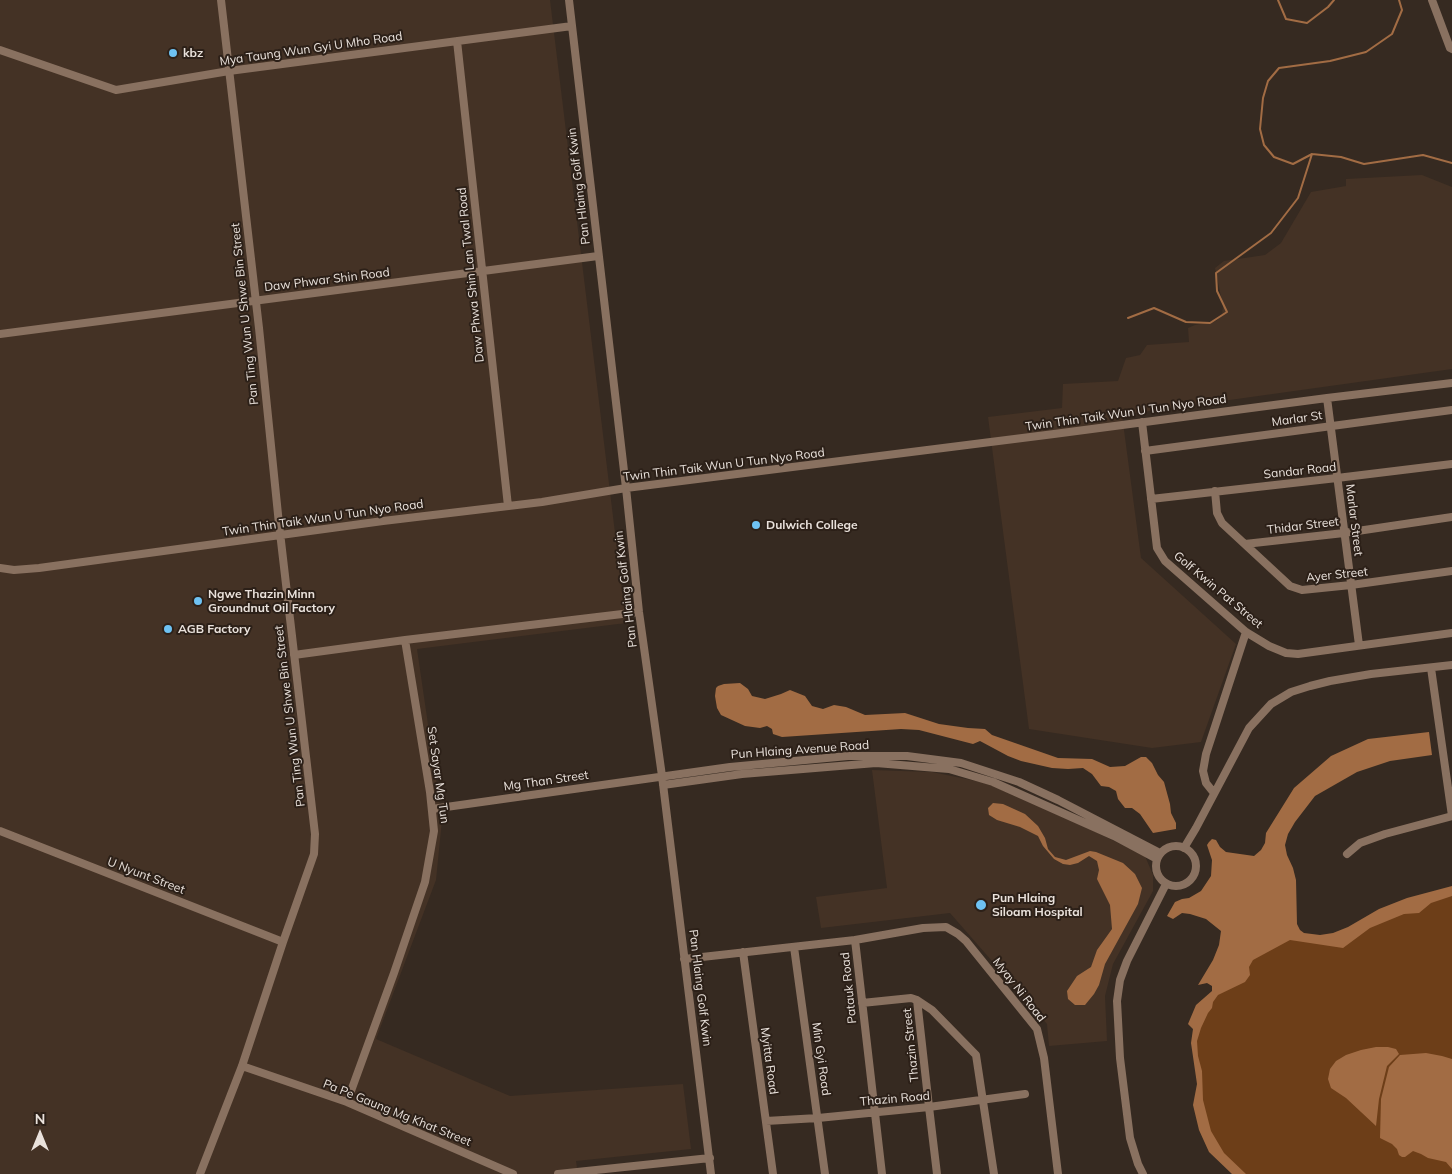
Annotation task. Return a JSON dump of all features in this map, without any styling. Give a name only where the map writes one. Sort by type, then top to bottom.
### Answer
[{"type":"street","name":"Pan Ting Wun U Shwe Bin Street","points":[[200,1174],[242,1066],[314,854],[315,834],[221,0]]},
{"type":"street","name":"Pan Hlaing Golf Kwin","points":[[569,0],[639,612],[662,776],[712,1174]]},
{"type":"street","points":[[1432,0],[1452,49]]},
{"type":"street","name":"Mya Taung Wun Gyi U Mho Road","points":[[0,50],[116,90],[229,71],[572,26]]},
{"type":"street","name":"Daw Phwa Shin Lan Twal Road","points":[[457,41],[508,506]]},
{"type":"street","name":"Daw Phwar Shin Road","points":[[0,334],[598,256]]},
{"type":"street","name":"Twin Thin Taik Wun U Tun Nyo Road","points":[[0,568],[14,570],[39,568],[508,506],[626,488],[1452,383]]},
{"type":"street","name":"Marlar Street","points":[[1327,398],[1359,646]]},
{"type":"street","name":"Marlar St","points":[[1145,451],[1452,410]]},
{"type":"street","name":"Golf Kwin Pat Street","points":[[1142,422],[1157,548],[1165,562],[1246,632],[1269,646],[1286,653],[1298,654],[1452,633]]},
{"type":"street","name":"Sandar Road","points":[[1151,498],[1452,464]]},
{"type":"street","name":"Ayer Street","points":[[1215,491],[1218,513],[1222,523],[1290,586],[1302,590],[1452,571]]},
{"type":"street","name":"Thidar Street","points":[[1244,544],[1344,533],[1452,517]]},
{"type":"street","points":[[294,655],[639,612]]},
{"type":"street","points":[[1214,793],[1206,783],[1203,771],[1206,754],[1246,632]]},
{"type":"street","name":"Set Sayar Mg Tun","points":[[347,1102],[425,882],[434,831],[405,640]]},
{"type":"street","points":[[1184,848],[1249,728],[1272,704],[1292,692],[1330,681],[1371,674],[1452,665]]},
{"type":"street","points":[[1347,854],[1360,843],[1384,834],[1452,816],[1431,668]]},
{"type":"street","name":"Pun Hlaing Avenue Road","points":[[662,776],[730,767],[848,756],[907,756],[961,764],[1027,786],[1058,800],[1158,856]]},
{"type":"street","name":"Pun Hlaing Avenue Road","points":[[663,786],[742,774],[876,763],[949,769],[994,782],[1158,856]]},
{"type":"street","name":"Mg Than Street","points":[[432,809],[662,776]]},
{"type":"street","name":"U Nyunt Street","points":[[0,831],[283,942]]},
{"type":"street","points":[[1179,846],[1184,848],[1192,854],[1196,862],[1195,874],[1183,886],[1166,884],[1156,872],[1158,856],[1170,847],[1179,846]]},
{"type":"street","points":[[1143,1174],[1130,1138],[1120,1058],[1117,1001],[1120,980],[1127,961],[1166,884]]},
{"type":"street","name":"Myay Ni Road","points":[[855,940],[924,928],[946,927],[966,941],[1037,1029],[1044,1058],[1058,1174]]},
{"type":"street","name":"Patauk Road","points":[[684,959],[855,940],[882,1174]]},
{"type":"street","name":"Min Gyi Road","points":[[794,947],[825,1174]]},
{"type":"street","name":"Myitta Road","points":[[743,952],[773,1174]]},
{"type":"street","name":"Thazin Street","points":[[862,1003],[911,998],[918,1000],[928,1107],[937,1174]]},
{"type":"street","points":[[918,1000],[932,1010],[976,1055],[994,1174]]},
{"type":"street","name":"Pa Pe Gaung Mg Khat Street","points":[[242,1066],[347,1102],[513,1174]]},
{"type":"street","name":"Thazin Road","points":[[766,1122],[928,1107],[1025,1094]]},
{"type":"street","points":[[558,1174],[592,1172],[710,1158]]},
{"type":"shaded area","points":[[0,0],[550,0],[626,623],[417,649],[442,820],[436,880],[376,1039],[510,1096],[683,1084],[691,1149],[576,1161],[578,1174],[0,1174]]},
{"type":"shaded area","points":[[1422,175],[1452,187],[1452,369],[1122,415],[1141,558],[1236,644],[1201,742],[1152,748],[1029,729],[988,417],[1062,408],[1063,384],[1118,381],[1126,358],[1140,355],[1147,345],[1189,342],[1188,328],[1216,321],[1222,315],[1223,306],[1215,268],[1224,261],[1265,255],[1281,243],[1311,192],[1346,186],[1346,179]]},
{"type":"shaded area","points":[[740,683],[748,689],[752,696],[765,699],[790,690],[805,696],[812,706],[823,709],[834,705],[846,707],[865,715],[905,713],[939,724],[985,729],[992,735],[1058,758],[1092,759],[1110,767],[1125,766],[1141,757],[1146,757],[1164,782],[1176,829],[1153,833],[1140,814],[1132,808],[1125,808],[1118,799],[1116,791],[1109,787],[1101,786],[1092,774],[1083,768],[1052,768],[1021,761],[980,741],[973,744],[919,730],[901,729],[782,737],[773,734],[772,729],[767,726],[760,728],[745,726],[721,715],[717,708],[715,696],[718,686]]},
{"type":"shaded area","points":[[1429,732],[1432,755],[1390,761],[1357,772],[1315,796],[1295,822],[1288,834],[1285,845],[1296,880],[1297,924],[1304,933],[1320,935],[1333,933],[1348,927],[1379,909],[1407,898],[1452,886],[1452,896],[1431,903],[1419,913],[1404,914],[1370,928],[1343,948],[1290,940],[1253,960],[1249,967],[1250,975],[1245,982],[1218,995],[1201,1028],[1197,1041],[1198,1056],[1202,1071],[1203,1100],[1211,1131],[1224,1153],[1246,1174],[1232,1174],[1209,1152],[1199,1130],[1193,1105],[1197,1084],[1191,1043],[1193,1029],[1188,1024],[1196,1005],[1212,991],[1212,986],[1207,983],[1198,985],[1213,960],[1219,945],[1221,931],[1206,919],[1190,914],[1182,913],[1173,919],[1167,916],[1175,902],[1189,898],[1201,891],[1211,876],[1212,860],[1207,845],[1212,839],[1216,840],[1226,852],[1254,856],[1261,850],[1265,843],[1266,833],[1294,788],[1331,756],[1368,739]]},
{"type":"shaded area","name":"Pun Hlaing Siloam Hospital","points":[[872,770],[932,772],[981,782],[1013,793],[1145,856],[1153,875],[1153,891],[1113,964],[1105,996],[1107,1041],[1049,1046],[1047,1024],[950,913],[821,928],[816,897],[887,888]]},
{"type":"shaded area","points":[[993,803],[1003,804],[1025,814],[1038,826],[1045,838],[1048,849],[1055,857],[1066,860],[1090,851],[1096,852],[1123,863],[1135,874],[1142,888],[1138,904],[1105,964],[1099,985],[1085,1005],[1075,1005],[1068,999],[1067,991],[1077,976],[1091,967],[1097,950],[1112,929],[1110,905],[1097,879],[1099,870],[1097,861],[1089,856],[1078,863],[1070,865],[1063,864],[1054,859],[1043,846],[1038,836],[989,815],[988,808]]},
{"type":"shaded area","points":[[1452,893],[1452,1078],[1450,1079],[1452,1174],[1237,1174],[1216,1150],[1200,1110],[1194,1044],[1236,938],[1338,940]]},
{"type":"shaded area","points":[[1376,1047],[1396,1049],[1399,1054],[1387,1066],[1379,1099],[1376,1126],[1346,1098],[1331,1088],[1328,1079],[1330,1069],[1336,1061],[1346,1055]]},
{"type":"shaded area","points":[[1426,1053],[1452,1059],[1452,1169],[1446,1162],[1428,1158],[1413,1151],[1402,1157],[1392,1144],[1380,1138],[1381,1099],[1389,1067],[1400,1055]]},
{"type":"waterway","points":[[1278,0],[1286,19],[1307,23],[1334,0]]},
{"type":"waterway","points":[[1399,0],[1402,10],[1392,34],[1366,52],[1330,61],[1279,68],[1268,81],[1263,98],[1260,129],[1264,145],[1274,157],[1293,164],[1312,154],[1341,157],[1364,164],[1423,155],[1452,163]]},
{"type":"waterway","points":[[1128,318],[1154,308],[1186,322],[1210,323],[1227,312],[1217,291],[1216,273],[1271,233],[1298,198],[1312,154]]},
{"type":"place","name":"kbz","points":[[173,53]]},
{"type":"place","name":"Dulwich College","points":[[756,525]]},
{"type":"place","name":"Ngwe Thazin Minn Groundnut Oil Factory","points":[[198,601]]},
{"type":"place","name":"AGB Factory","points":[[168,629]]},
{"type":"place","name":"Pun Hlaing Siloam Hospital","points":[[981,905]]}]
